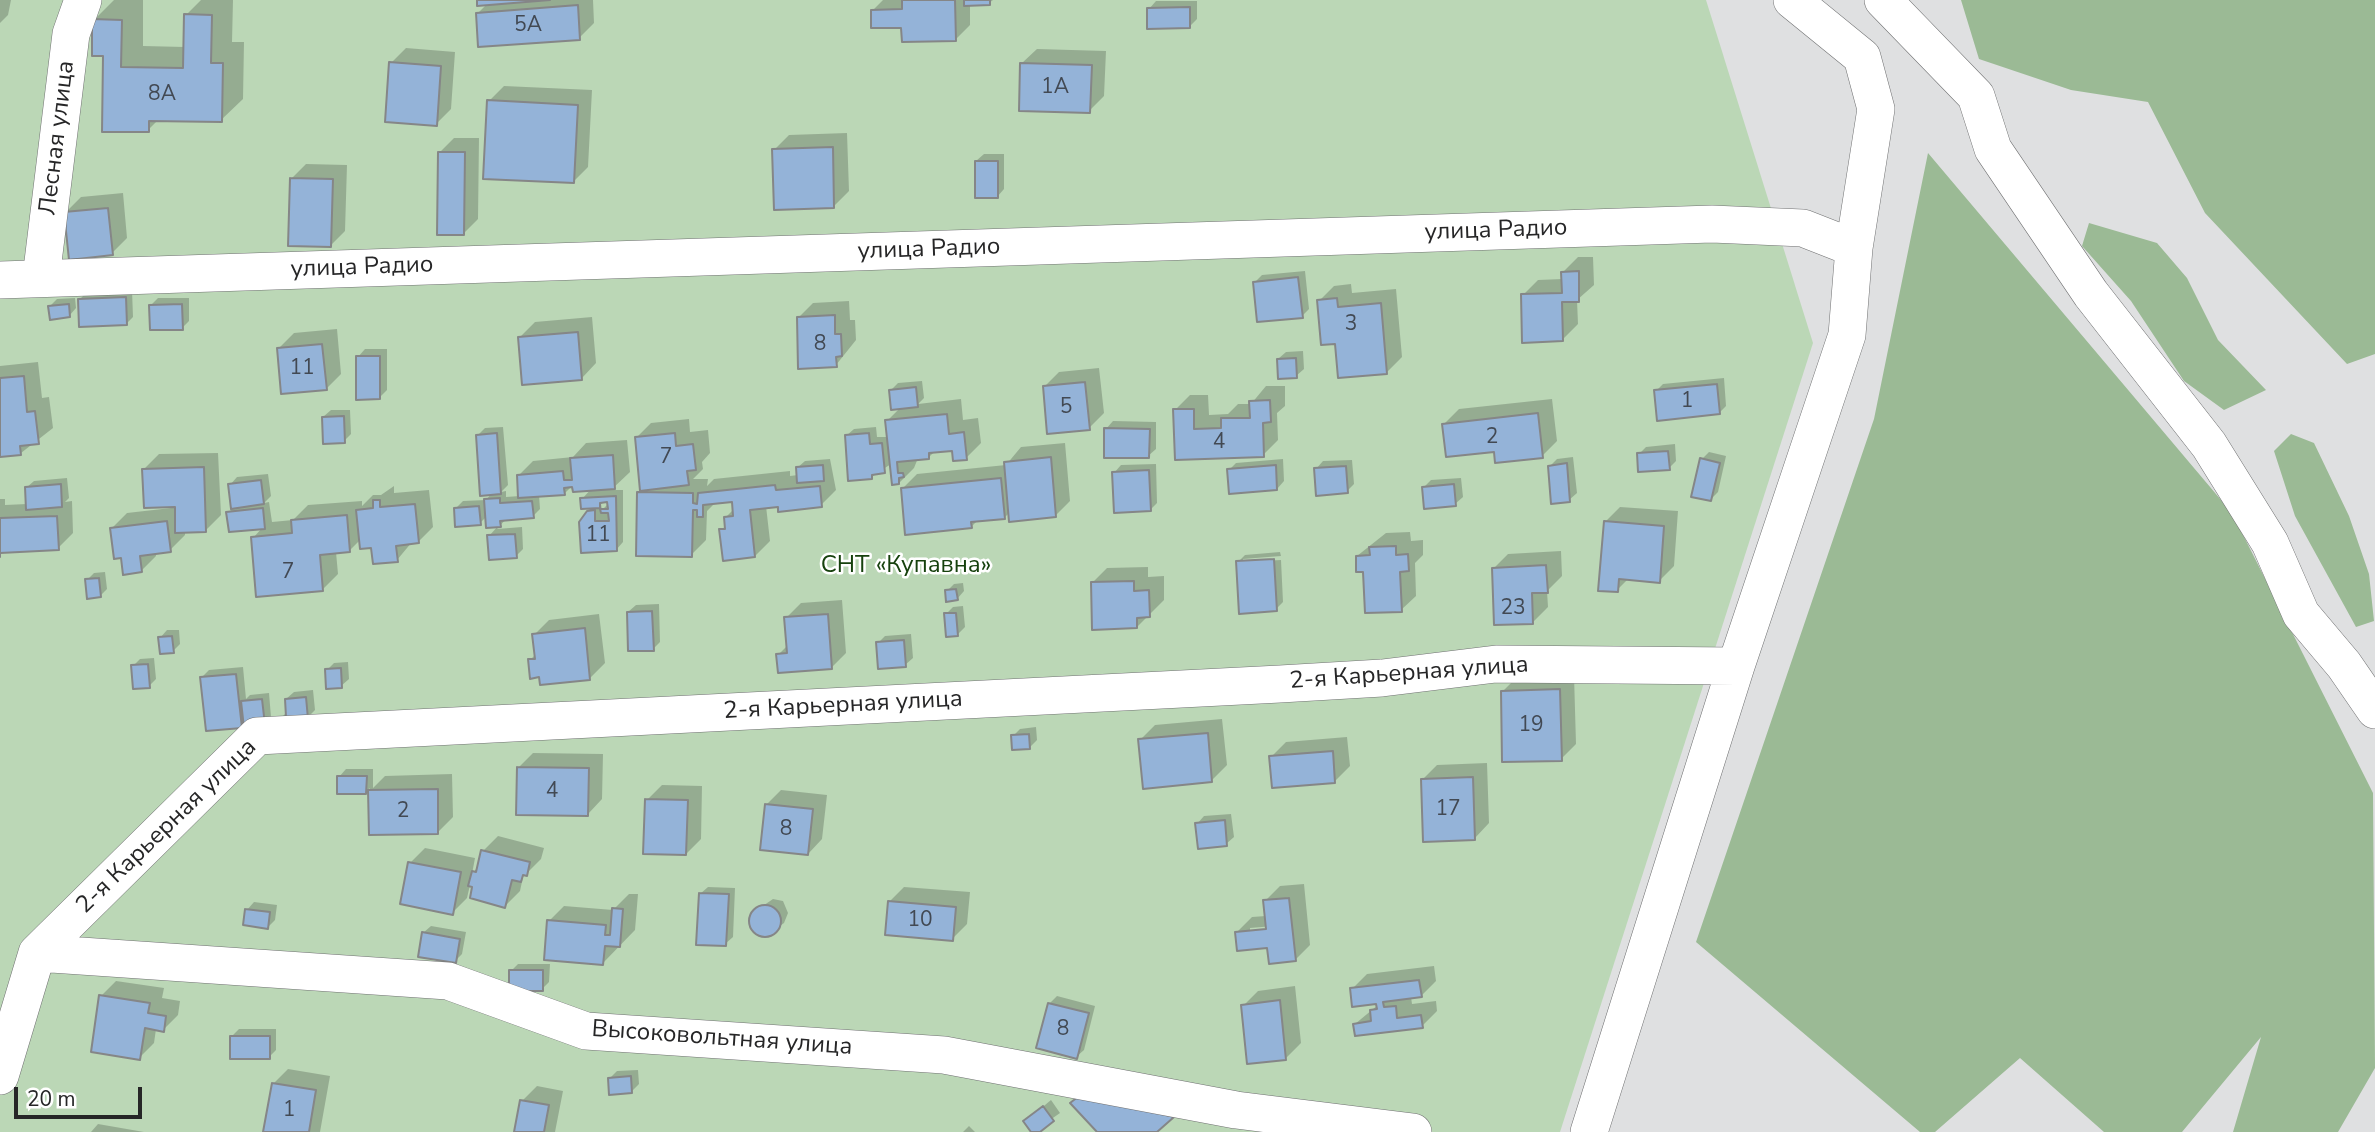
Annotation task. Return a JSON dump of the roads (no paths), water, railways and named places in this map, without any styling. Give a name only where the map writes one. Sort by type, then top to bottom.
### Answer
[{"type":"street","name":"Лесная улица","points":[[41,278],[71,34],[83,0]]},
{"type":"street","points":[[1589,1132],[1736,666],[1847,335],[1854,248],[1876,108],[1863,57],[1792,0]]},
{"type":"street","points":[[1882,0],[1976,96],[1993,149],[2091,294],[2209,444],[2270,543],[2301,614],[2344,665],[2375,710]]},
{"type":"street","name":"улица Радио","points":[[0,280],[1712,224],[1803,228],[1854,248]]},
{"type":"street","name":"2-я Карьерная улица","points":[[37,953],[257,736],[1280,684],[1382,678],[1496,664],[1736,666]]},
{"type":"street","points":[[0,1076],[37,953]]},
{"type":"street","name":"Высоковольтная улица","points":[[37,953],[448,981],[586,1031],[944,1055],[1241,1121],[1413,1132]]},
{"type":"park label","name":"СНТ «Купавна»","points":[[906,566]]}]
